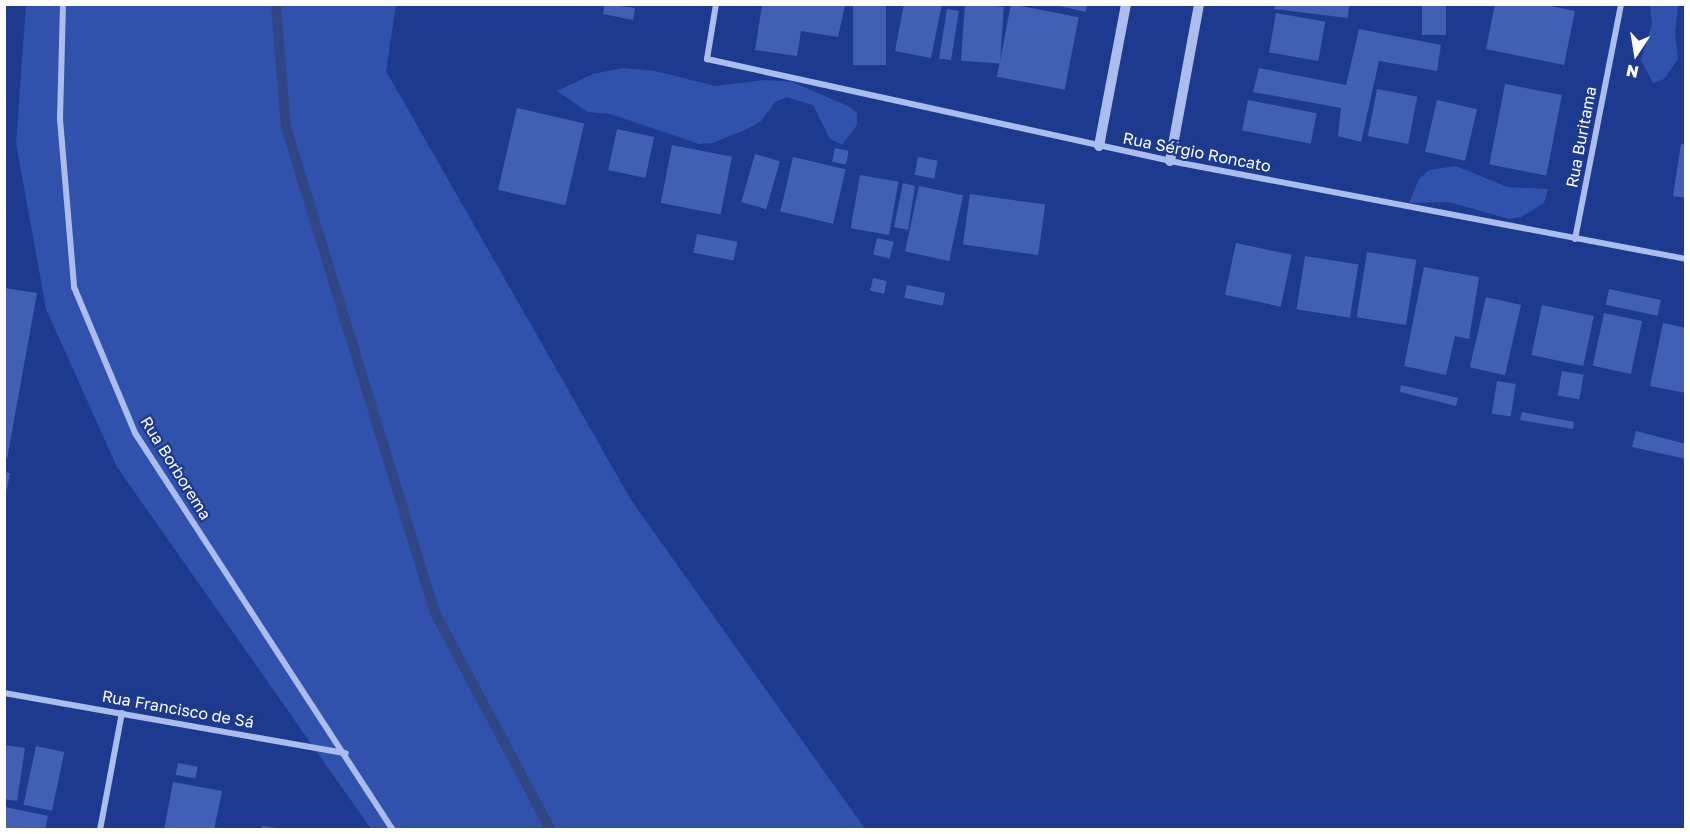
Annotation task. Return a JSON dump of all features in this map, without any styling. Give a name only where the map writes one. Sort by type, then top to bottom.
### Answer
[{"type":"street","name":"Rua Borborema","points":[[63,4],[60,119],[74,287],[135,433],[346,753],[393,830]]},
{"type":"street","name":"Rua Sérgio Roncato","points":[[716,4],[707,59],[1170,162],[1686,259]]},
{"type":"street","points":[[1099,146],[1126,4]]},
{"type":"street","points":[[1170,162],[1199,4]]},
{"type":"street","name":"Rua Buritama","points":[[1575,239],[1621,4]]},
{"type":"street","name":"Rua Francisco de Sá","points":[[4,693],[346,753]]},
{"type":"street","points":[[100,830],[122,713]]},
{"type":"shaded area","points":[[26,5],[396,5],[386,71],[631,500],[865,829],[371,829],[117,467],[46,309],[16,143]]},
{"type":"shaded area","points":[[1650,5],[1678,5],[1675,34],[1678,59],[1664,79],[1653,83],[1641,60],[1652,24]]},
{"type":"shaded area","points":[[623,68],[655,71],[715,86],[764,80],[792,82],[850,107],[857,113],[857,125],[842,145],[830,139],[813,105],[786,97],[775,102],[761,121],[749,128],[713,143],[699,144],[611,114],[588,112],[557,91],[593,74]]},
{"type":"shaded area","points":[[1456,166],[1507,187],[1548,189],[1544,203],[1521,217],[1509,219],[1449,202],[1409,203],[1419,179],[1429,170]]},
{"type":"building","points":[[605,4],[635,8],[633,20],[603,14]]},
{"type":"building","points":[[853,4],[886,4],[886,65],[853,65]]},
{"type":"building","points":[[904,4],[942,4],[931,58],[895,51]]},
{"type":"building","points":[[965,4],[1004,7],[1000,64],[961,61]]},
{"type":"building","points":[[1011,4],[1079,17],[1065,90],[997,77]]},
{"type":"building","points":[[1051,4],[1087,4],[1086,12]]},
{"type":"building","points":[[1275,4],[1349,4],[1348,18],[1274,9]]},
{"type":"building","points":[[1422,4],[1446,4],[1446,35],[1422,35]]},
{"type":"building","points":[[1495,4],[1541,4],[1575,11],[1564,65],[1486,49]]},
{"type":"building","points":[[762,5],[845,5],[838,37],[801,31],[797,56],[755,50]]},
{"type":"building","points":[[947,9],[959,11],[951,60],[939,58]]},
{"type":"building","points":[[1276,13],[1325,22],[1318,61],[1269,52]]},
{"type":"building","points":[[1359,29],[1441,45],[1437,71],[1379,61],[1361,142],[1338,136],[1341,108],[1253,92],[1259,68],[1346,85]]},
{"type":"building","points":[[1505,84],[1562,95],[1546,176],[1489,164]]},
{"type":"building","points":[[1377,89],[1417,97],[1408,144],[1368,136]]},
{"type":"building","points":[[1248,100],[1317,113],[1311,144],[1242,130]]},
{"type":"building","points":[[1437,100],[1477,109],[1465,161],[1425,152]]},
{"type":"building","points":[[517,108],[584,124],[565,205],[498,190]]},
{"type":"building","points":[[617,129],[654,137],[645,178],[608,170]]},
{"type":"building","points":[[1681,144],[1686,145],[1686,198],[1673,196]]},
{"type":"building","points":[[672,145],[732,157],[721,215],[661,203]]},
{"type":"building","points":[[835,148],[849,151],[846,165],[832,162]]},
{"type":"building","points":[[755,154],[780,161],[766,209],[741,202]]},
{"type":"building","points":[[793,157],[846,169],[833,224],[780,212]]},
{"type":"building","points":[[918,157],[938,161],[934,178],[915,175]]},
{"type":"building","points":[[860,175],[898,182],[889,235],[851,228]]},
{"type":"building","points":[[903,183],[915,186],[908,230],[894,227]]},
{"type":"building","points":[[919,186],[963,195],[949,261],[905,252]]},
{"type":"building","points":[[970,194],[1045,205],[1038,255],[963,245]]},
{"type":"building","points":[[697,234],[737,242],[734,260],[693,253]]},
{"type":"building","points":[[877,238],[894,242],[890,258],[873,255]]},
{"type":"building","points":[[1236,243],[1292,255],[1281,307],[1225,295]]},
{"type":"building","points":[[1367,252],[1416,260],[1406,325],[1357,317]]},
{"type":"building","points":[[1305,256],[1358,264],[1350,318],[1297,309]]},
{"type":"building","points":[[1424,267],[1479,277],[1469,339],[1455,336],[1446,375],[1404,366]]},
{"type":"building","points":[[873,278],[887,281],[884,294],[870,291]]},
{"type":"building","points":[[907,285],[945,293],[942,306],[904,298]]},
{"type":"building","points":[[5,288],[37,293],[7,459],[5,459]]},
{"type":"building","points":[[1609,289],[1661,300],[1658,316],[1606,305]]},
{"type":"building","points":[[1486,297],[1521,305],[1505,375],[1470,367]]},
{"type":"building","points":[[1542,305],[1594,316],[1583,366],[1531,355]]},
{"type":"building","points":[[1604,313],[1642,321],[1631,374],[1593,366]]},
{"type":"building","points":[[1663,323],[1686,328],[1686,393],[1650,386]]},
{"type":"building","points":[[1562,371],[1584,375],[1579,399],[1558,396]]},
{"type":"building","points":[[1497,381],[1516,384],[1511,417],[1492,414]]},
{"type":"building","points":[[1401,385],[1458,398],[1456,406],[1400,392]]},
{"type":"building","points":[[1522,412],[1574,422],[1573,429],[1520,420]]},
{"type":"building","points":[[1636,431],[1686,444],[1686,459],[1632,447]]},
{"type":"building","points":[[4,472],[10,473],[6,494],[4,494]]},
{"type":"building","points":[[4,745],[25,748],[17,801],[4,799]]},
{"type":"building","points":[[36,746],[64,752],[52,811],[24,805]]},
{"type":"building","points":[[178,763],[198,767],[195,779],[176,775]]},
{"type":"building","points":[[173,782],[222,791],[214,830],[164,830]]},
{"type":"building","points":[[5,807],[48,816],[45,830],[5,830]]},
{"type":"building","points":[[262,826],[276,828],[276,830],[261,830]]},
{"type":"waterway","points":[[276,4],[286,127],[435,613],[551,830]]}]
